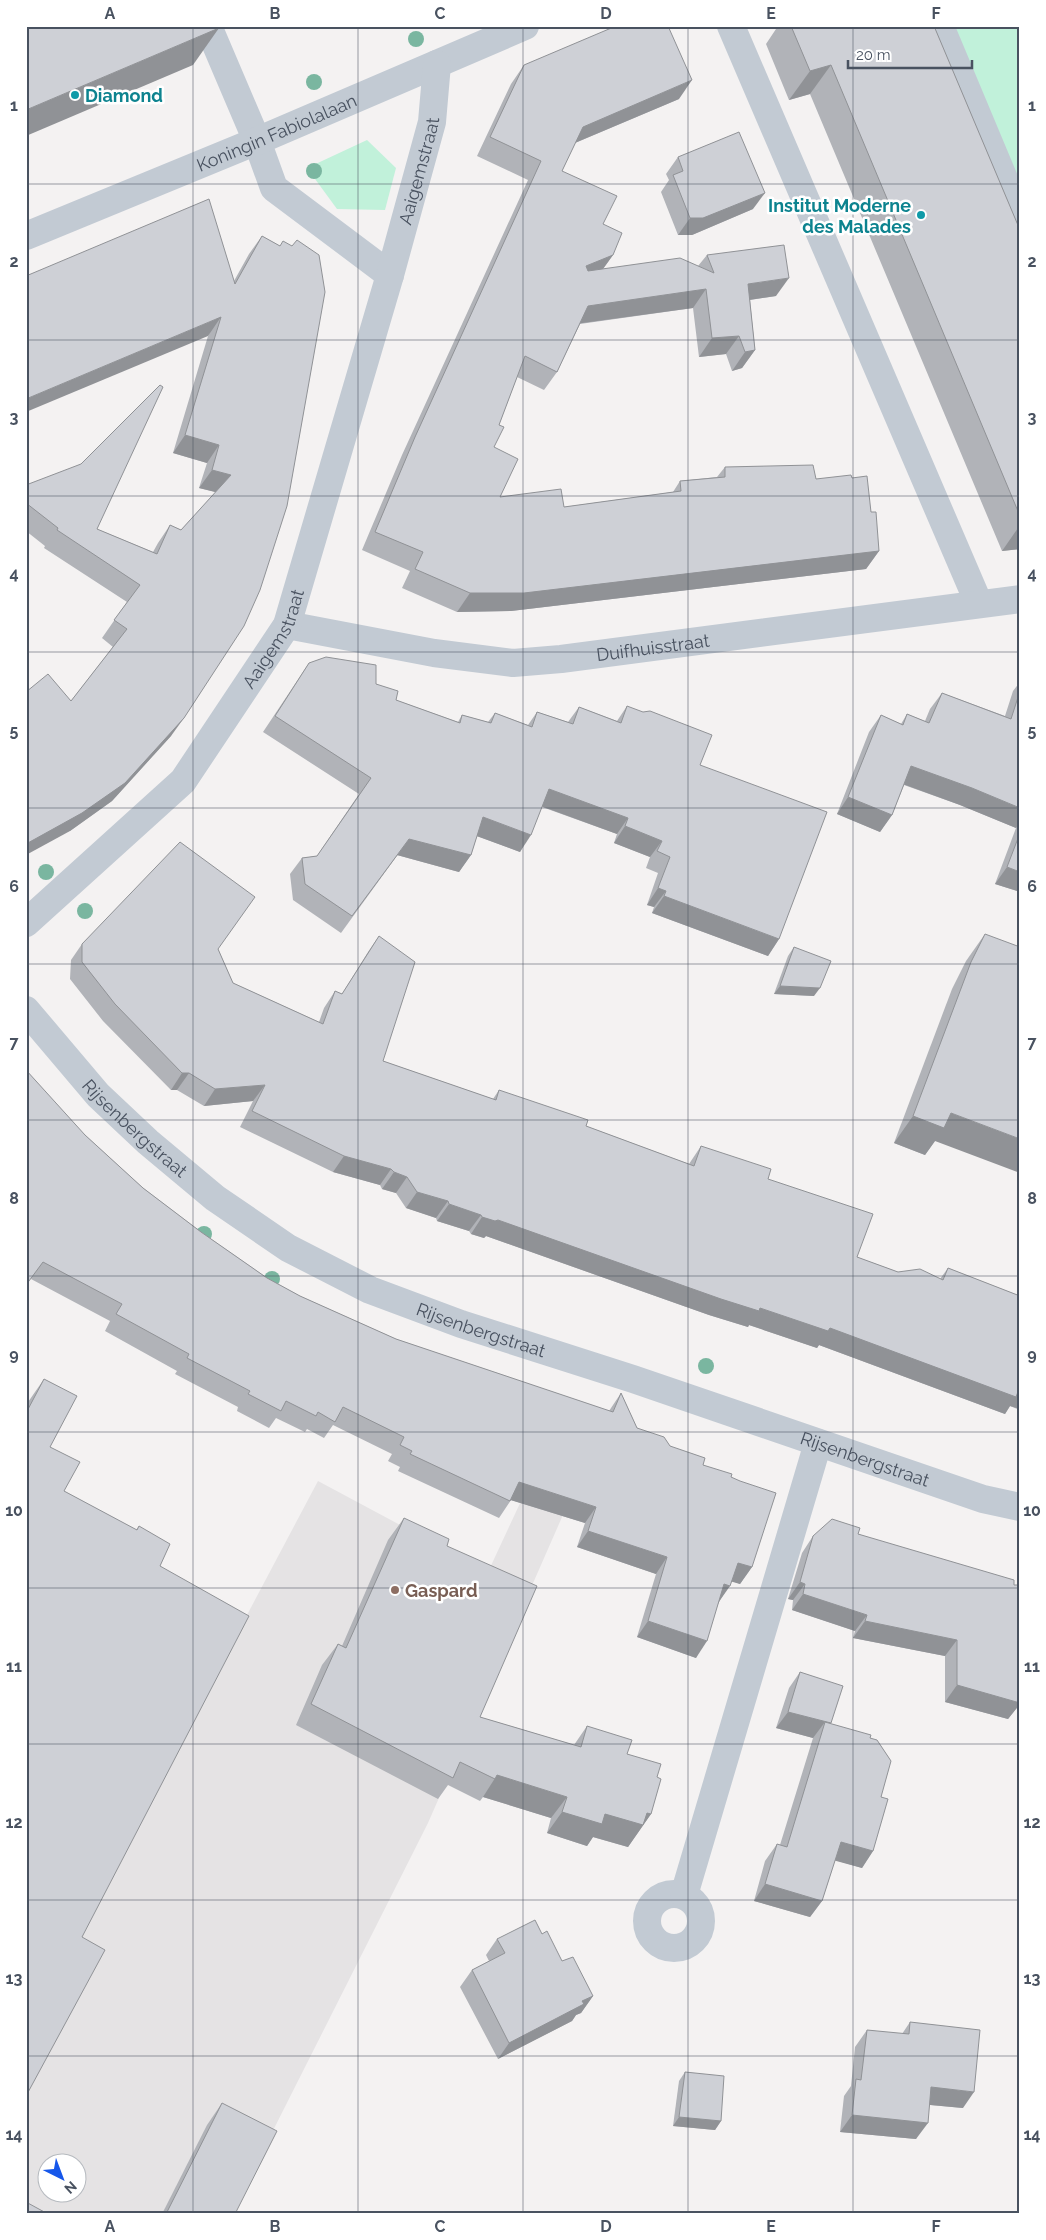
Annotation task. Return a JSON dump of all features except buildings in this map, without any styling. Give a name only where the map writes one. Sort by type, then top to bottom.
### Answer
[{"type":"street","points":[[208,26],[257,141],[274,188],[390,275]]},
{"type":"street","name":"Koningin Fabiolalaan","points":[[26,236],[257,141],[525,26]]},
{"type":"street","points":[[731,26],[979,604]]},
{"type":"street","points":[[940,26],[1020,217]]},
{"type":"street","name":"Aaigemstraat","points":[[26,923],[183,781],[287,625],[390,275],[432,122],[437,64]]},
{"type":"street","name":"Duifhuisstraat","points":[[287,625],[434,652],[512,663],[561,659],[1020,599]]},
{"type":"street","name":"Rijsenbergstraat","points":[[26,1010],[98,1095],[148,1142],[215,1198],[288,1248],[370,1290],[461,1324],[633,1379],[983,1498],[1020,1507]]},
{"type":"street","points":[[684,1895],[818,1443]]},
{"type":"shaded area","points":[[601,1428],[428,1823],[231,2214],[26,2214],[26,1891],[178,1745],[318,1481],[488,1572],[522,1499]]},
{"type":"green space","points":[[904,26],[1020,26],[1020,308]]},
{"type":"green space","points":[[367,140],[396,168],[385,210],[337,209],[307,168]]},
{"type":"place","name":"Diamond","points":[[75,95]]},
{"type":"place","name":"Institut Moderne des Malades","points":[[921,215]]},
{"type":"place","name":"Gaspard","points":[[395,1590]]}]
